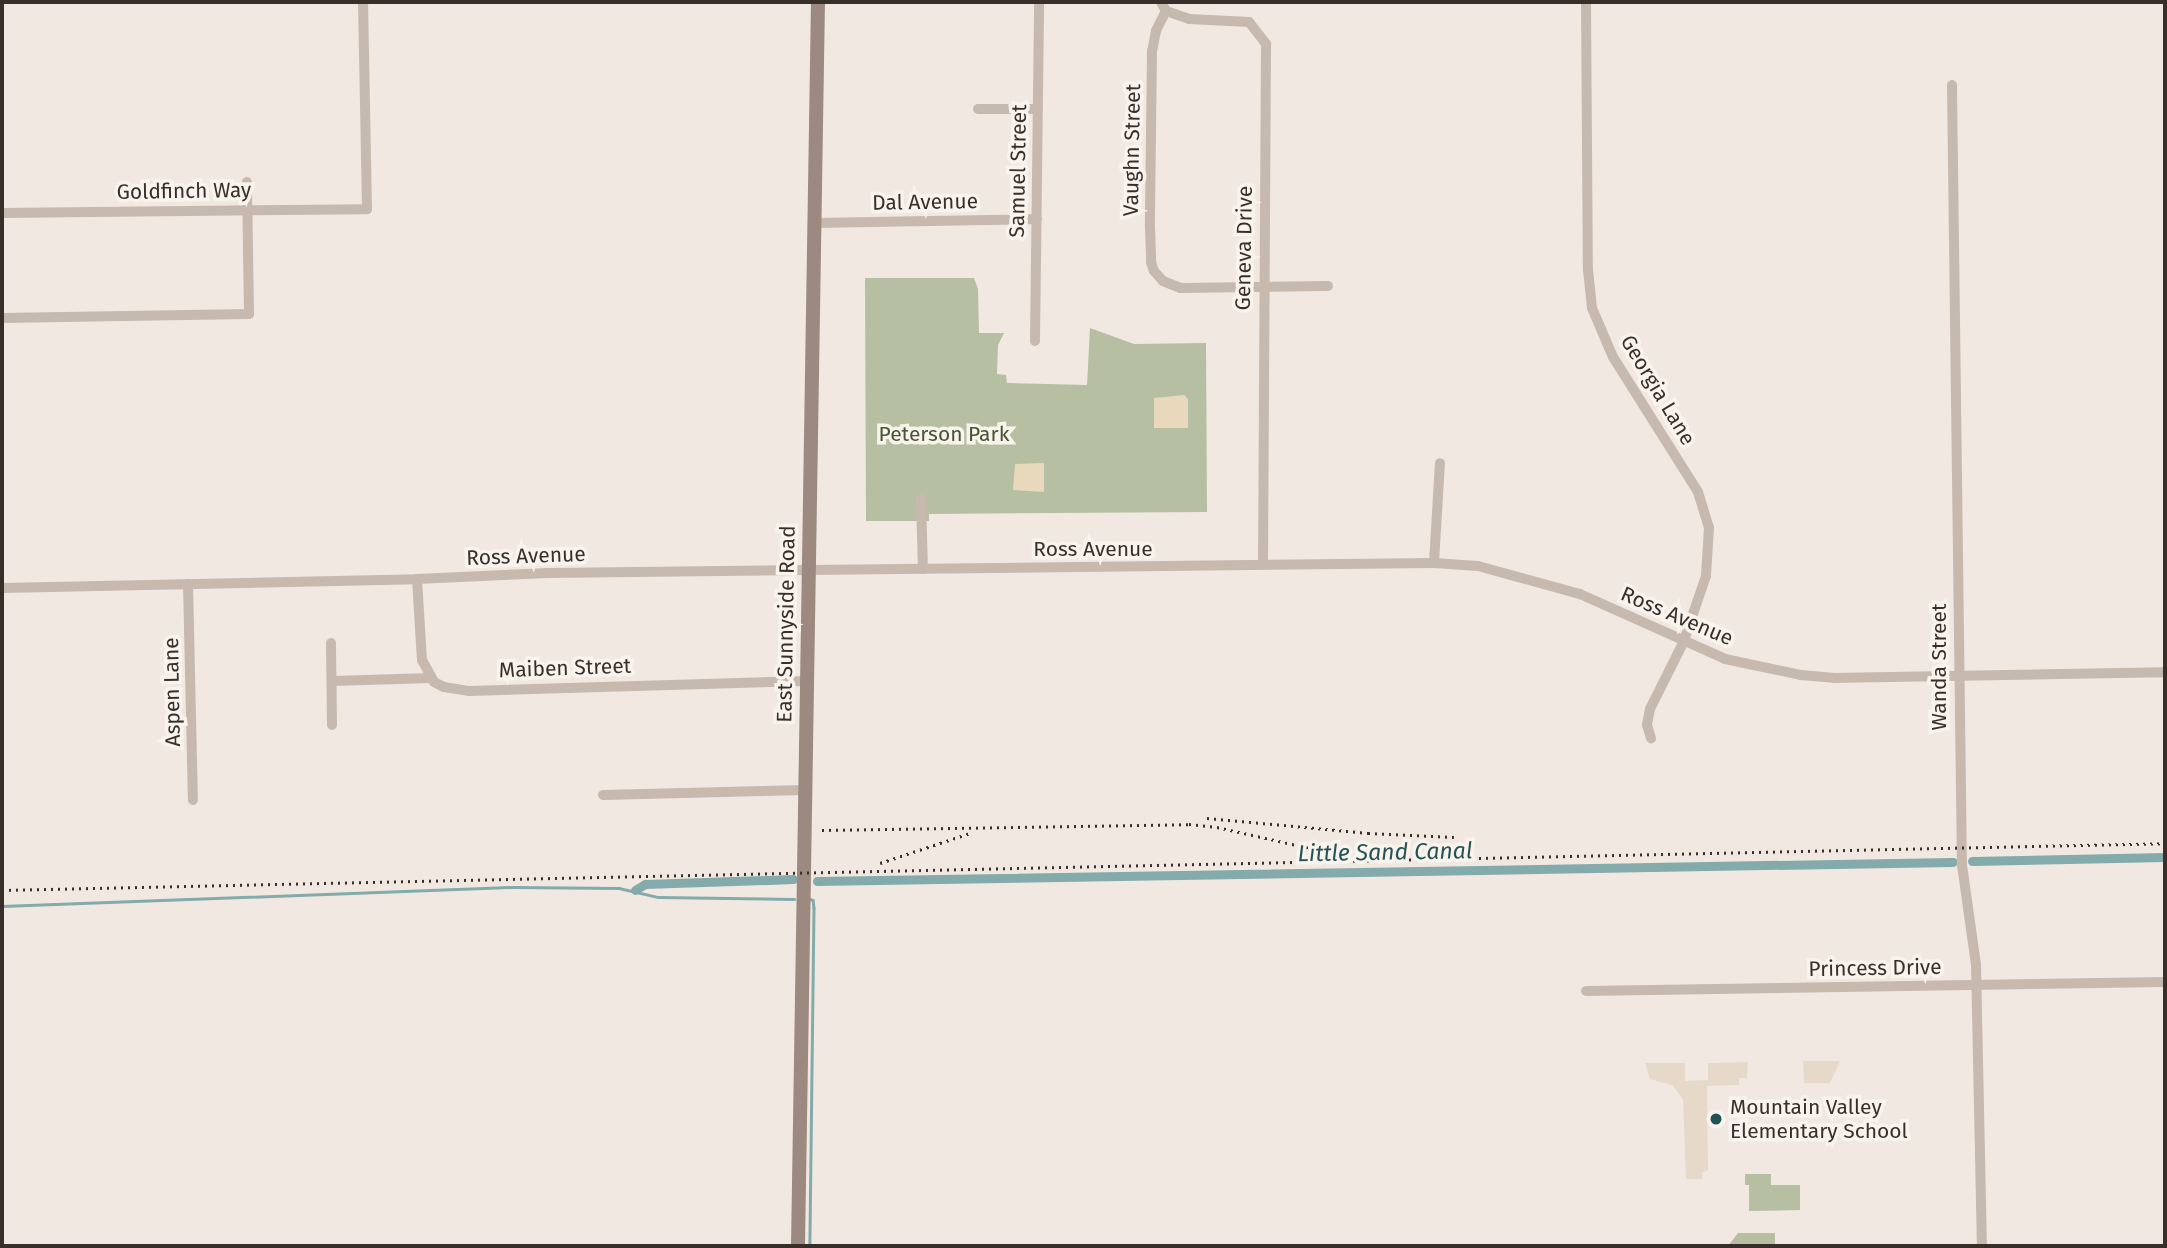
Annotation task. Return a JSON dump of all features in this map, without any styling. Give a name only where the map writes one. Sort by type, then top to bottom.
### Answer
[{"type":"main road","name":"East Sunnyside Road","points":[[798,1246],[818,2]]},
{"type":"street","name":"Goldfinch Way","points":[[2,213],[367,209],[363,2]]},
{"type":"street","name":"Samuel Street","points":[[1035,341],[1039,2]]},
{"type":"street","name":"Georgia Lane","points":[[1586,2],[1588,270],[1592,309],[1613,357],[1698,492],[1709,527],[1706,576],[1682,643],[1650,709],[1647,725],[1651,738]]},
{"type":"street","name":"Geneva Drive","points":[[1164,7],[1189,19],[1249,22],[1266,44],[1262,286],[1263,564]]},
{"type":"street","name":"Vaughn Street","points":[[1164,7],[1152,51],[1151,262],[1163,281],[1180,288],[1262,286]]},
{"type":"street","name":"Wanda Street","points":[[1952,85],[1962,865],[1973,927],[1982,1246]]},
{"type":"street","points":[[978,109],[1038,109]]},
{"type":"street","points":[[2,318],[249,314],[247,182]]},
{"type":"street","name":"Dal Avenue","points":[[814,223],[1037,219]]},
{"type":"street","points":[[1262,286],[1328,286]]},
{"type":"street","points":[[1434,563],[1440,463]]},
{"type":"street","points":[[921,499],[923,569]]},
{"type":"street","name":"Ross Avenue","points":[[2,588],[417,579],[548,573],[746,570],[808,573],[923,569],[1434,563],[1478,566],[1580,594],[1682,643],[1725,659],[1801,675],[1833,678],[1959,677],[2165,672]]},
{"type":"street","points":[[332,681],[431,678],[422,660],[417,579]]},
{"type":"street","name":"Aspen Lane","points":[[188,584],[193,800]]},
{"type":"street","points":[[331,643],[332,725]]},
{"type":"street","name":"Maiben Street","points":[[431,678],[444,687],[470,691],[806,681]]},
{"type":"street","points":[[603,795],[804,790]]},
{"type":"street","name":"Princess Drive","points":[[1586,991],[2165,982]]},
{"type":"green space","name":"Peterson Park","points":[[865,278],[974,278],[978,289],[979,333],[1004,333],[998,345],[997,374],[1006,375],[1007,383],[1087,385],[1090,328],[1134,344],[1206,343],[1207,512],[929,514],[929,521],[866,521]]},
{"type":"green space","points":[[1745,1174],[1771,1174],[1771,1185],[1800,1185],[1800,1210],[1749,1211],[1749,1185],[1745,1185]]},
{"type":"green space","points":[[1738,1233],[1775,1233],[1775,1246],[1728,1246]]},
{"type":"sand","points":[[1184,395],[1188,399],[1188,428],[1154,428],[1154,398]]},
{"type":"sand","points":[[1044,463],[1044,492],[1013,490],[1015,464]]},
{"type":"shaded area","points":[[1803,1061],[1840,1061],[1830,1083],[1804,1083]]},
{"type":"shaded area","points":[[1748,1062],[1747,1078],[1739,1078],[1739,1085],[1707,1086],[1708,1170],[1702,1173],[1702,1179],[1686,1179],[1683,1099],[1672,1085],[1650,1079],[1645,1063],[1685,1063],[1685,1081],[1708,1080],[1708,1063]]},
{"type":"waterway","name":"Little Sand Canal","points":[[1972,861],[2165,857]]},
{"type":"waterway","name":"Little Sand Canal","points":[[817,881],[1953,862]]},
{"type":"waterway","points":[[635,890],[645,884],[793,879]]},
{"type":"waterway","points":[[2,906],[513,887],[619,888],[658,897],[794,899]]},
{"type":"waterway","points":[[810,899],[813,900],[814,908],[810,1246]]},
{"type":"railway","points":[[1207,818],[1368,833],[1454,837]]},
{"type":"railway","points":[[822,830],[1189,824],[1217,827],[1336,854]]},
{"type":"railway","points":[[880,863],[970,833]]},
{"type":"railway","points":[[2,890],[2165,843]]},
{"type":"place","name":"Mountain Valley Elementary School","points":[[1716,1119]]}]
